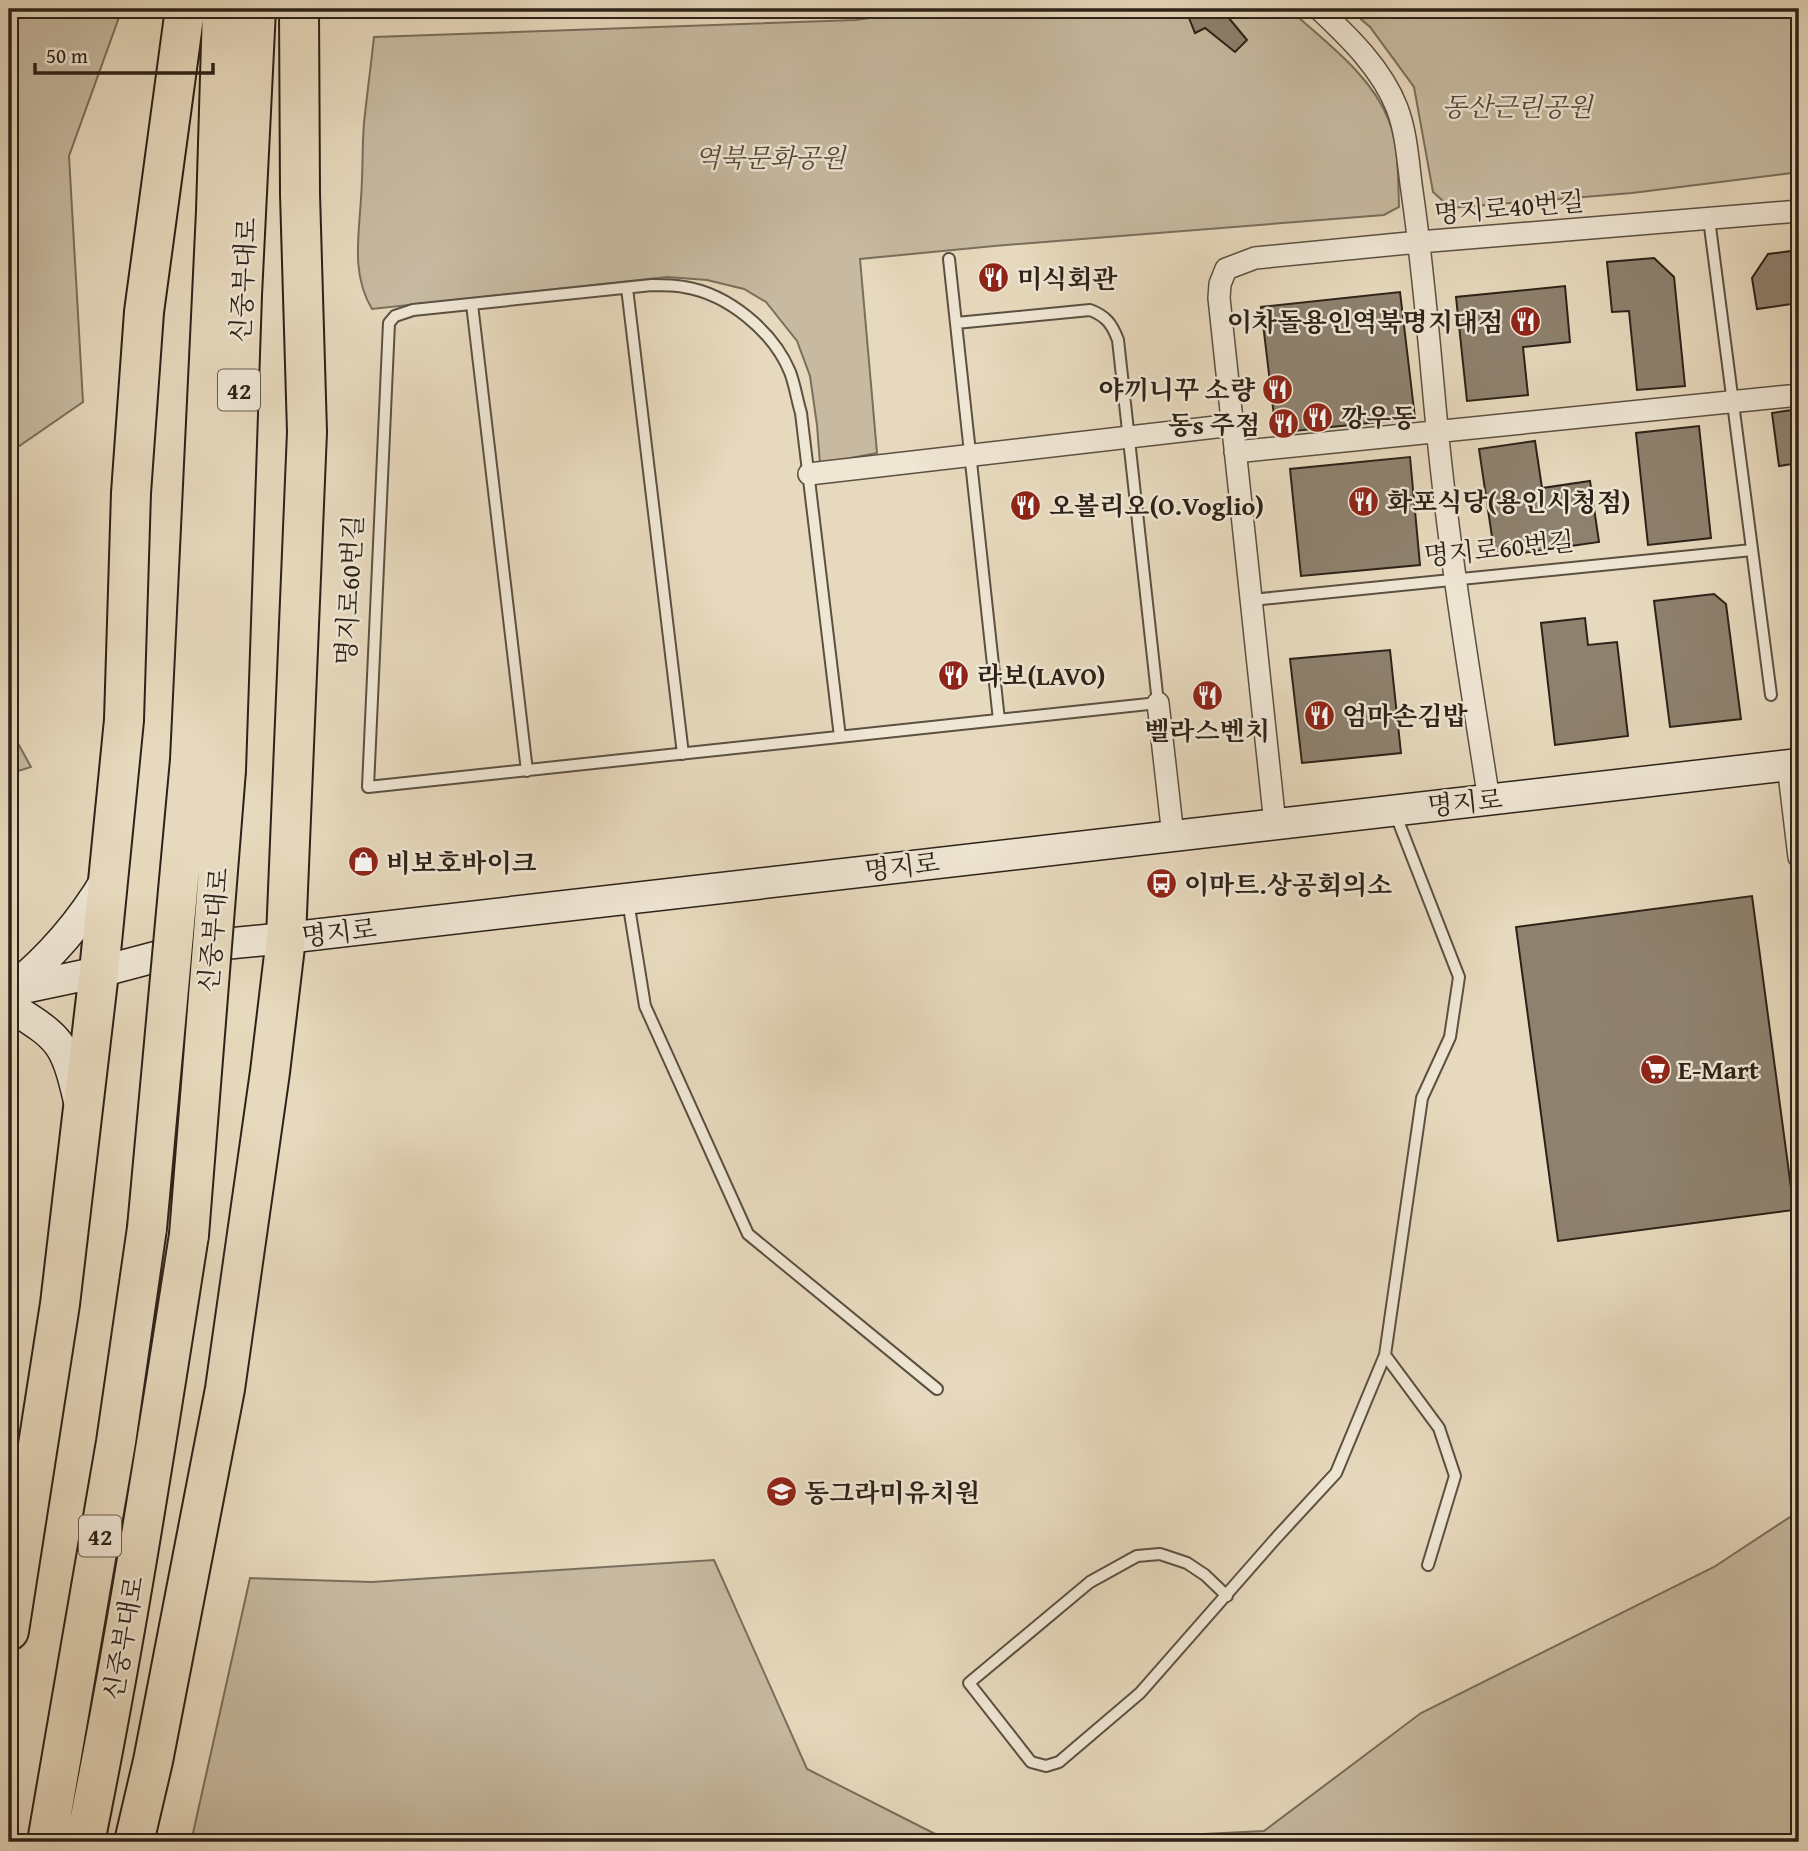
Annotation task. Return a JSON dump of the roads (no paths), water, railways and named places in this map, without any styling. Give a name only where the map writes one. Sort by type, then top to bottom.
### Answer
[{"type":"highway","points":[[9,1631],[60,1304],[99,972],[124,720],[131,493],[144,312],[185,9]]},
{"type":"highway","name":"신중부대로","points":[[47,1842],[116,1442],[147,1228],[190,760],[216,211],[222,9]]},
{"type":"highway","name":"신중부대로","points":[[85,1842],[107,1736],[189,1235],[226,771],[242,295],[256,9]]},
{"type":"highway","points":[[134,1842],[178,1640],[225,1390],[286,938],[307,432],[300,194],[299,9]]},
{"type":"main road","name":"명지로","points":[[9,991],[99,972],[192,947],[1793,765]]},
{"type":"main road","points":[[9,991],[60,946],[85,914],[108,876]]},
{"type":"main road","points":[[9,1006],[50,1032],[64,1050],[72,1068],[82,1114]]},
{"type":"street","points":[[1319,9],[1359,50],[1382,79],[1397,108],[1404,132],[1419,242],[1437,432],[1455,581],[1489,800]]},
{"type":"street","name":"명지로40번길","points":[[1233,425],[1219,298],[1220,284],[1226,269],[1255,258],[1799,211]]},
{"type":"street","points":[[1235,452],[1799,395]]},
{"type":"street","points":[[809,474],[1233,425],[1275,824]]},
{"type":"street","points":[[1158,703],[1173,836]]},
{"type":"street","points":[[1793,765],[1799,857]]},
{"type":"lane","points":[[1709,219],[1771,695]]},
{"type":"lane","points":[[949,260],[999,720]]},
{"type":"lane","name":"명지로60번길","points":[[840,737],[801,413],[790,372],[775,344],[745,316],[719,299],[686,287],[652,285],[413,310],[395,316],[389,323],[368,788],[1158,703]]},
{"type":"lane","points":[[627,288],[683,754]]},
{"type":"lane","points":[[472,304],[527,771]]},
{"type":"lane","points":[[956,323],[1090,310],[1101,314],[1112,325],[1118,340],[1130,436],[1158,703]]},
{"type":"lane","name":"명지로60번길","points":[[1251,600],[1752,550]]},
{"type":"lane","points":[[1227,1596],[1205,1575],[1187,1563],[1160,1554],[1137,1556],[1090,1582],[969,1683],[1031,1762],[1046,1766],[1059,1762],[1140,1693],[1227,1596],[1336,1473],[1385,1355],[1422,1098],[1450,1037],[1459,976],[1394,810]]},
{"type":"lane","points":[[628,898],[645,1006],[748,1234],[937,1389]]},
{"type":"lane","points":[[1385,1355],[1438,1428],[1455,1476],[1428,1565]]},
{"type":"place","name":"미식회관","points":[[994,278]]},
{"type":"place","name":"이차돌용인역북명지대점","points":[[1526,321]]},
{"type":"place","name":"야끼니꾸 소량","points":[[1278,389]]},
{"type":"place","name":"깡우동","points":[[1318,417]]},
{"type":"place","name":"동s 주점","points":[[1283,424]]},
{"type":"place","name":"화포식당(용인시청점)","points":[[1364,501]]},
{"type":"place","name":"오볼리오(O.Voglio)","points":[[1026,505]]},
{"type":"place","name":"라보(LAVO)","points":[[954,675]]},
{"type":"place","name":"벨라스벤치","points":[[1207,695]]},
{"type":"place","name":"엄마손김밥","points":[[1319,715]]},
{"type":"place","name":"비보호바이크","points":[[363,862]]},
{"type":"place","name":"이마트.상공회의소","points":[[1161,884]]},
{"type":"place","name":"E-Mart","points":[[1655,1069]]},
{"type":"place","name":"동그라미유치원","points":[[781,1492]]},
{"type":"park label","name":"동산근린공원","points":[[1517,106]]},
{"type":"park label","name":"역북문화공원","points":[[770,157]]}]
